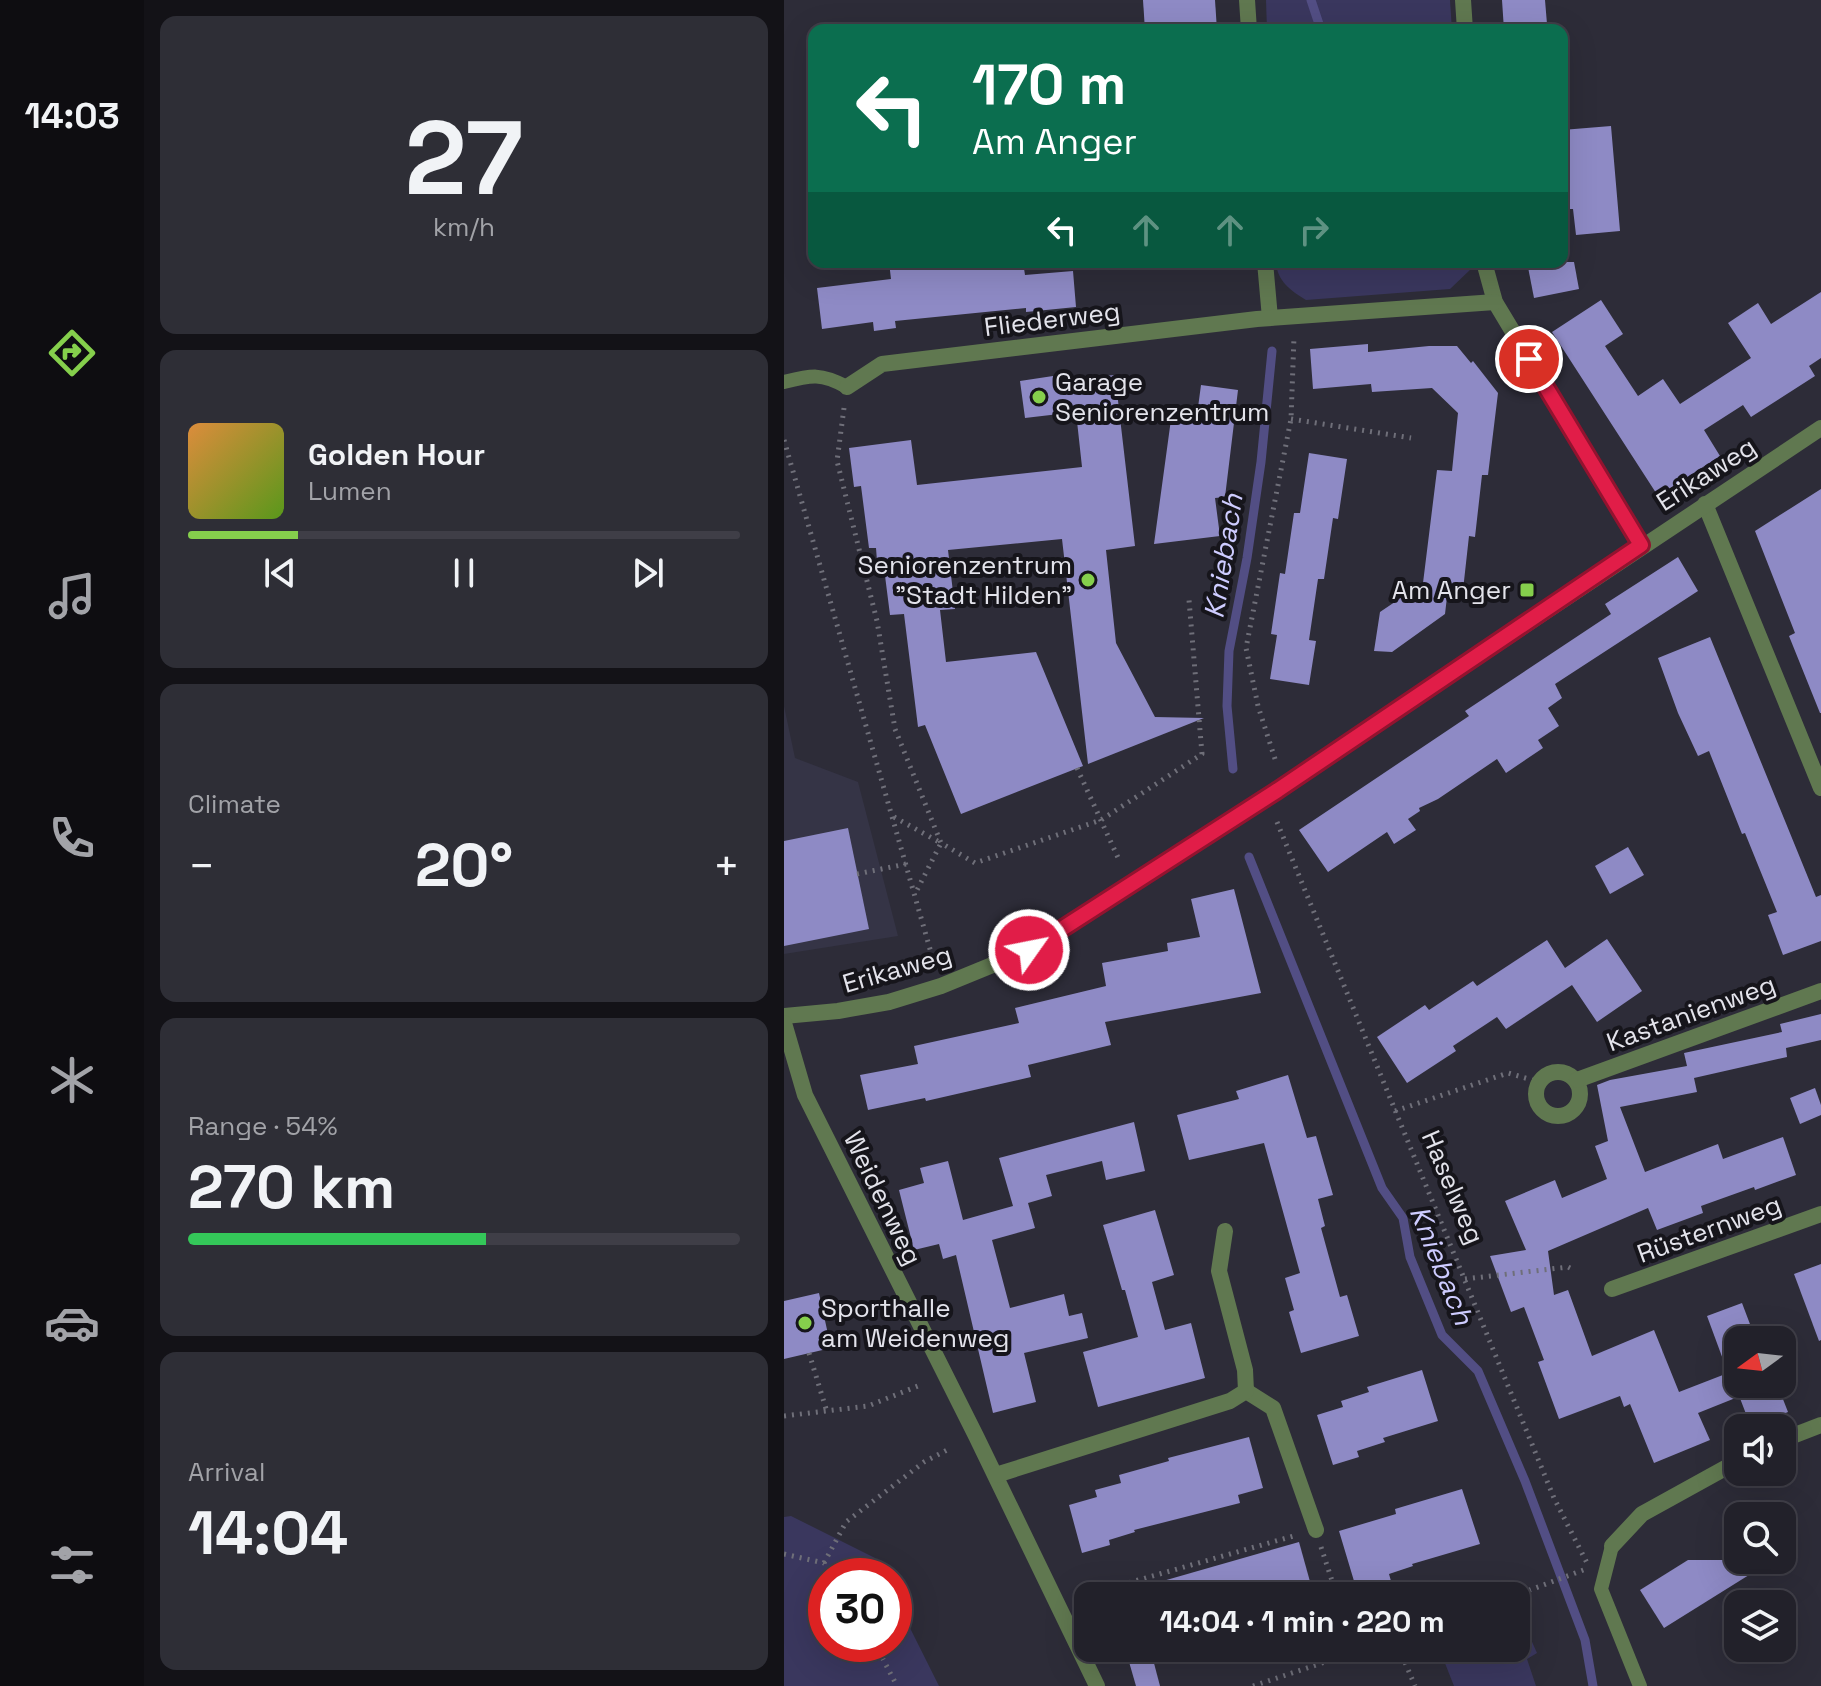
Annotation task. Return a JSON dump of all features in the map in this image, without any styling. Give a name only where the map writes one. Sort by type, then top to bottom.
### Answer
[{"type":"street","points":[[1247,0],[1249,24]]},
{"type":"street","points":[[1463,0],[1465,24]]},
{"type":"street","points":[[1266,268],[1270,318],[1495,302]]},
{"type":"street","points":[[1486,268],[1495,302],[1641,545]]},
{"type":"street","name":"Fliederweg","points":[[847,387],[882,364],[1270,318]]},
{"type":"street","name":"Erikaweg","points":[[784,1016],[889,1002],[941,986],[1029,950],[1278,790],[1641,545],[1821,428]]},
{"type":"street","points":[[1705,504],[1821,788]]},
{"type":"street","name":"Kastanienweg","points":[[1539,1082],[1550,1072],[1565,1072],[1577,1080],[1821,991]]},
{"type":"street","name":"Weidenweg","points":[[784,1023],[805,1095],[996,1475],[1097,1686]]},
{"type":"street","points":[[1539,1082],[1535,1096],[1542,1111],[1556,1117],[1574,1111],[1582,1095],[1577,1080]]},
{"type":"street","name":"Rüsternweg","points":[[1612,1289],[1821,1214]]},
{"type":"street","points":[[1225,1231],[1219,1271],[1245,1370],[1246,1391]]},
{"type":"street","points":[[996,1475],[1230,1401],[1246,1391]]},
{"type":"street","points":[[1246,1391],[1273,1408],[1316,1530]]},
{"type":"street","points":[[1796,1435],[1821,1425]]},
{"type":"street","points":[[1612,1546],[1642,1514],[1724,1469]]},
{"type":"lane","points":[[784,382],[802,377],[827,376],[847,387]]},
{"type":"lane","points":[[1612,1546],[1601,1589],[1640,1686]]},
{"type":"path","points":[[1275,759],[1258,706],[1246,648],[1291,419],[1294,331]]},
{"type":"path","points":[[847,387],[837,461],[877,621],[895,729],[941,843],[915,895]]},
{"type":"path","points":[[1291,419],[1411,438]]},
{"type":"path","points":[[784,440],[934,963]]},
{"type":"path","points":[[892,817],[975,863],[1101,820],[1202,754],[1189,600]]},
{"type":"path","points":[[1077,768],[1120,862]]},
{"type":"path","name":"Haselweg","points":[[1277,822],[1554,1498],[1590,1568]]},
{"type":"path","points":[[857,874],[906,864]]},
{"type":"path","points":[[1395,1111],[1508,1073],[1539,1082]]},
{"type":"path","points":[[1465,1279],[1568,1267],[1574,1270]]},
{"type":"path","points":[[809,1353],[827,1412]]},
{"type":"path","points":[[784,1416],[868,1406],[918,1386]]},
{"type":"path","points":[[827,1558],[846,1522],[924,1462],[951,1448]]},
{"type":"path","points":[[1131,1582],[1316,1530],[1333,1582]]},
{"type":"path","points":[[784,1554],[808,1559]]},
{"type":"path","points":[[1530,1590],[1574,1573]]},
{"type":"path","points":[[884,1662],[897,1686]]},
{"type":"path","points":[[1253,1686],[1322,1662]]},
{"type":"path","points":[[1405,1662],[1415,1686]]},
{"type":"shaded area","points":[[1266,0],[1450,0],[1452,24],[1267,24]]},
{"type":"shaded area","points":[[1472,268],[1450,289],[1306,300],[1290,289],[1277,269]]},
{"type":"shaded area","points":[[784,706],[795,758],[858,782],[898,936],[784,954]]},
{"type":"shaded area","points":[[791,1516],[875,1558],[808,1558],[808,1662],[912,1662],[912,1632],[939,1686],[784,1686],[784,1517]]},
{"type":"shaded area","points":[[1530,1637],[1537,1653],[1530,1657]]},
{"type":"shaded area","points":[[1445,1662],[1528,1662],[1536,1686],[1454,1686]]},
{"type":"building","points":[[1143,0],[1215,0],[1217,24],[1145,24]]},
{"type":"building","points":[[1502,0],[1545,0],[1547,24],[1504,24]]},
{"type":"building","points":[[1611,126],[1620,231],[1576,235],[1573,209],[1568,209],[1568,130]]},
{"type":"building","points":[[1568,262],[1574,262],[1579,289],[1534,298],[1528,268],[1568,268]]},
{"type":"building","points":[[890,268],[1024,268],[1025,275],[1073,271],[1076,307],[1026,312],[1026,308],[895,321],[896,328],[874,331],[873,322],[822,329],[817,288],[891,279]]},
{"type":"building","points":[[1821,292],[1821,358],[1809,366],[1815,376],[1751,417],[1743,405],[1704,430],[1720,456],[1658,496],[1552,332],[1601,300],[1623,334],[1605,346],[1638,396],[1663,379],[1680,404],[1751,358],[1728,323],[1758,303],[1771,324]]},
{"type":"building","points":[[1368,344],[1368,352],[1457,346],[1498,393],[1488,475],[1482,475],[1475,537],[1469,536],[1462,599],[1447,597],[1445,614],[1392,652],[1374,651],[1380,612],[1423,583],[1437,470],[1452,471],[1458,413],[1432,388],[1372,392],[1371,384],[1313,389],[1310,349]]},
{"type":"building","name":"Seniorenzentrum \"Stadt Hilden\"","points":[[1115,375],[1135,546],[1106,550],[1116,643],[1155,717],[1204,718],[1088,764],[1062,539],[948,550],[955,609],[940,610],[946,662],[1036,652],[1083,766],[961,814],[925,725],[918,727],[904,614],[890,615],[883,560],[877,561],[876,548],[869,548],[861,486],[854,487],[849,448],[911,440],[917,485],[1082,467],[1076,412],[1025,418],[1020,381],[1053,376],[1054,381]]},
{"type":"building","points":[[1201,385],[1238,390],[1225,497],[1215,498],[1220,536],[1154,544],[1172,412],[1197,415]]},
{"type":"building","points":[[1309,453],[1347,459],[1338,519],[1333,518],[1324,579],[1318,579],[1309,640],[1316,641],[1309,685],[1270,679],[1277,635],[1271,634],[1280,573],[1285,574],[1294,513],[1300,513]]},
{"type":"building","points":[[1821,489],[1820,713],[1789,636],[1795,633],[1755,531]]},
{"type":"building","points":[[1678,557],[1698,591],[1555,684],[1562,698],[1548,708],[1559,726],[1538,740],[1543,748],[1506,773],[1497,759],[1438,799],[1419,808],[1420,811],[1408,819],[1416,830],[1394,844],[1387,832],[1328,872],[1299,830],[1469,716],[1465,711],[1611,614],[1605,604]]},
{"type":"building","points":[[1710,637],[1816,897],[1821,895],[1821,941],[1783,955],[1768,915],[1777,912],[1745,833],[1742,834],[1709,751],[1698,756],[1658,658]]},
{"type":"building","points":[[848,828],[869,929],[784,946],[784,841]]},
{"type":"building","points":[[1628,847],[1644,875],[1610,894],[1595,866]]},
{"type":"building","points":[[1234,889],[1261,993],[1105,1022],[1111,1045],[1028,1065],[1031,1077],[926,1101],[925,1098],[868,1110],[860,1075],[918,1064],[914,1046],[1019,1023],[1015,1008],[1106,986],[1102,963],[1168,951],[1167,943],[1200,937],[1191,899]]},
{"type":"building","points":[[1607,939],[1642,991],[1597,1022],[1572,985],[1506,1029],[1497,1017],[1453,1046],[1456,1051],[1407,1083],[1377,1037],[1425,1005],[1429,1010],[1473,981],[1477,986],[1547,940],[1565,968]]},
{"type":"building","points":[[1821,1014],[1821,1040],[1786,1048],[1787,1057],[1694,1078],[1697,1092],[1620,1107],[1645,1172],[1718,1144],[1723,1159],[1783,1137],[1796,1175],[1701,1206],[1703,1213],[1657,1230],[1648,1208],[1548,1251],[1554,1295],[1568,1290],[1592,1356],[1654,1330],[1679,1392],[1724,1375],[1724,1398],[1736,1398],[1698,1413],[1710,1440],[1654,1463],[1630,1404],[1624,1407],[1620,1396],[1559,1419],[1538,1362],[1544,1360],[1524,1307],[1511,1312],[1490,1256],[1526,1250],[1505,1201],[1555,1180],[1562,1198],[1607,1179],[1595,1146],[1608,1141],[1597,1085],[1687,1066],[1684,1053],[1782,1032],[1780,1024]]},
{"type":"building","points":[[1288,1075],[1307,1138],[1316,1136],[1333,1195],[1318,1199],[1325,1226],[1321,1228],[1340,1297],[1347,1295],[1359,1336],[1301,1353],[1289,1312],[1294,1310],[1285,1278],[1300,1273],[1264,1143],[1189,1160],[1177,1115],[1239,1099],[1236,1091]]},
{"type":"building","points":[[1815,1088],[1821,1115],[1800,1124],[1790,1098]]},
{"type":"building","points":[[1134,1122],[1145,1171],[1106,1180],[1102,1161],[1046,1175],[1052,1196],[1028,1203],[1035,1228],[992,1240],[1010,1308],[1064,1294],[1069,1316],[1082,1313],[1088,1338],[1024,1353],[1036,1402],[993,1413],[956,1255],[943,1259],[939,1244],[914,1250],[899,1190],[924,1183],[920,1168],[948,1161],[963,1220],[1013,1206],[999,1158]]},
{"type":"building","points":[[1155,1210],[1174,1275],[1152,1282],[1165,1330],[1191,1323],[1205,1378],[1098,1407],[1083,1352],[1138,1337],[1103,1225]]},
{"type":"building","points":[[1821,1264],[1821,1340],[1819,1341],[1794,1274]]},
{"type":"building","name":"Sporthalle am Weidenweg","points":[[819,1293],[831,1348],[784,1359],[784,1301]]},
{"type":"building","points":[[1742,1303],[1751,1326],[1724,1326],[1724,1362],[1707,1316]]},
{"type":"building","points":[[1422,1370],[1438,1421],[1383,1438],[1385,1442],[1357,1451],[1359,1457],[1333,1465],[1317,1415],[1343,1407],[1341,1401],[1369,1392],[1367,1387]]},
{"type":"building","points":[[1740,1398],[1782,1398],[1788,1412],[1783,1414],[1746,1414]]},
{"type":"building","points":[[1249,1437],[1263,1488],[1238,1495],[1240,1503],[1134,1530],[1109,1540],[1110,1545],[1082,1553],[1069,1505],[1097,1497],[1095,1490],[1121,1483],[1119,1475],[1169,1461],[1168,1458]]},
{"type":"building","points":[[1462,1489],[1480,1544],[1412,1564],[1389,1574],[1391,1581],[1354,1582],[1339,1531],[1396,1514],[1395,1509]]},
{"type":"building","points":[[1299,1542],[1310,1582],[1159,1582]]},
{"type":"building","points":[[1688,1560],[1724,1560],[1724,1574],[1751,1574],[1664,1628],[1640,1590]]},
{"type":"building","points":[[1129,1662],[1154,1662],[1160,1686],[1136,1686]]},
{"type":"waterway","name":"Kniebach","points":[[1311,0],[1319,24]]},
{"type":"waterway","name":"Kniebach","points":[[1233,769],[1227,706],[1229,651],[1261,462],[1272,351]]},
{"type":"waterway","name":"Kniebach","points":[[1249,857],[1382,1188],[1403,1218],[1410,1257],[1442,1335],[1478,1371],[1525,1481],[1585,1640],[1593,1686]]},
{"type":"place","name":"Garage Seniorenzentrum","points":[[1039,397]]},
{"type":"place","name":"Seniorenzentrum \"Stadt Hilden\"","points":[[1088,580]]},
{"type":"place","name":"Am Anger","points":[[1527,590]]},
{"type":"place","name":"Sporthalle am Weidenweg","points":[[805,1323]]},
{"type":"route","points":[[1029,950],[1278,790],[1641,545],[1529,359]]}]
